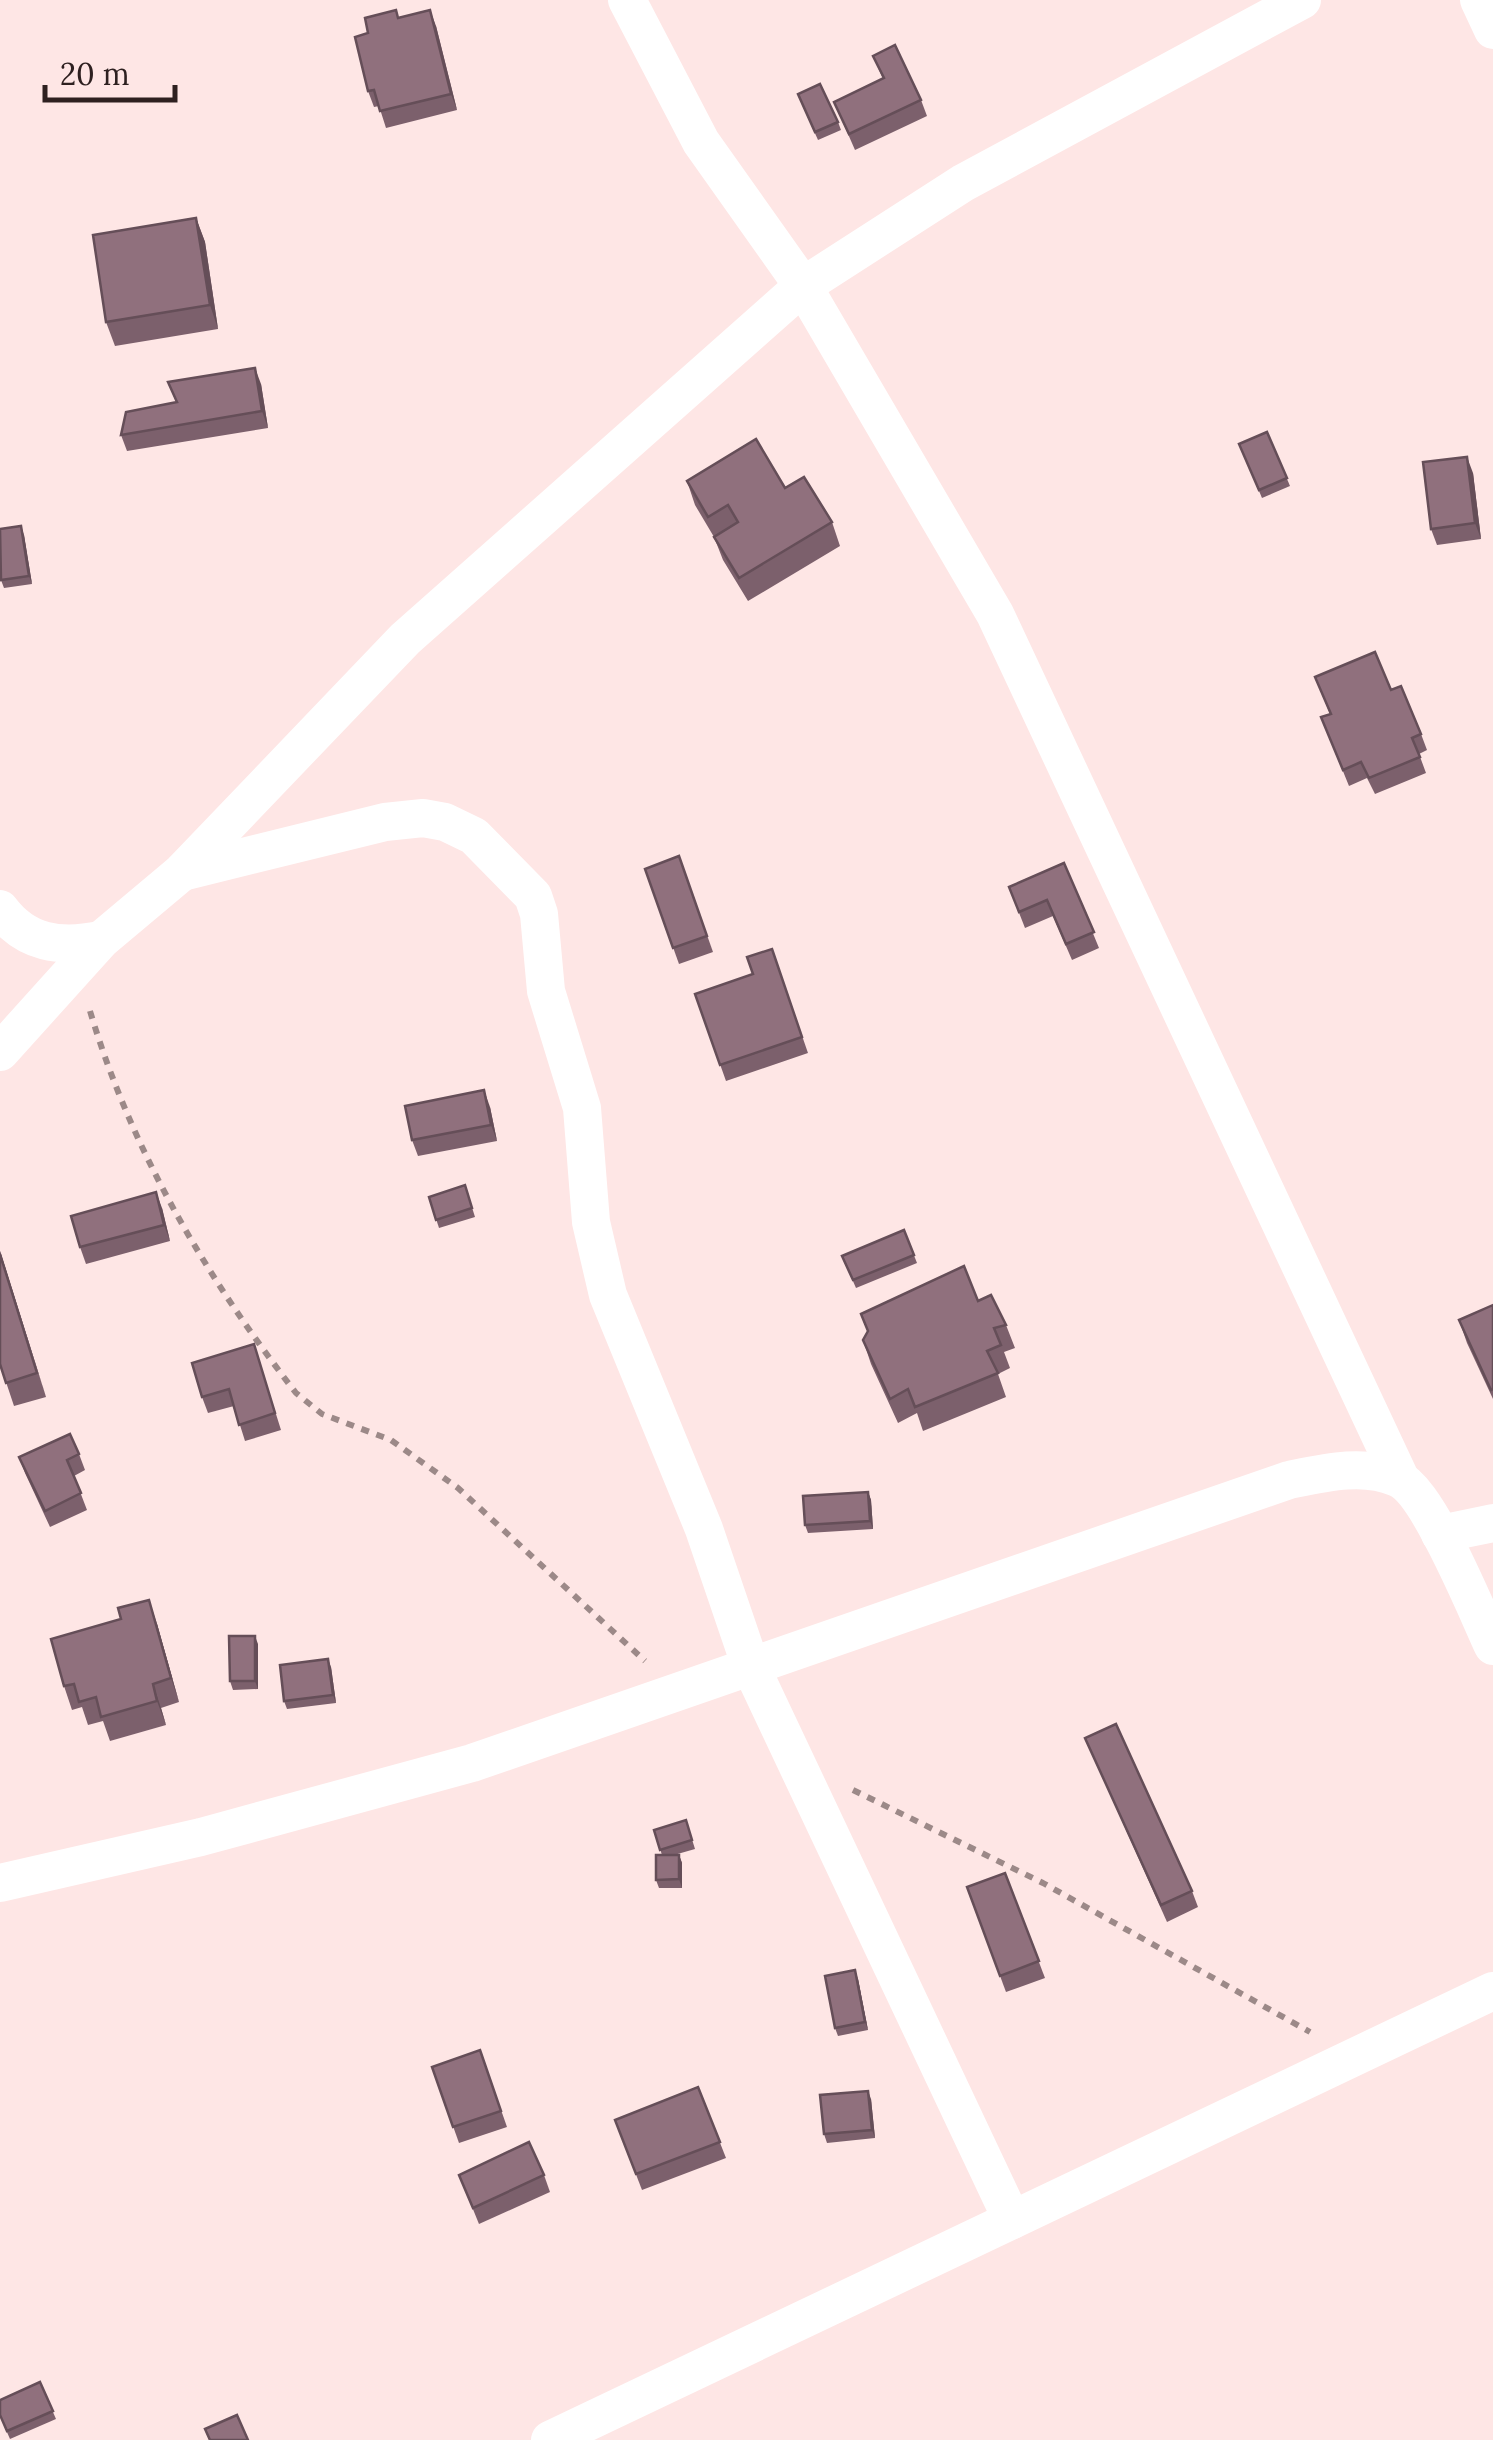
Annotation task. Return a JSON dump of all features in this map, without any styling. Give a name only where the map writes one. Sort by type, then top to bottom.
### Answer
[{"type":"street","points":[[628,0],[700,142],[803,286],[995,614],[1400,1478],[1440,1534],[1493,1646]]},
{"type":"street","points":[[0,1052],[89,953],[182,872],[405,639],[803,286],[963,183],[1302,0]]},
{"type":"street","points":[[1479,0],[1493,30]]},
{"type":"street","points":[[182,872],[384,822],[423,818],[445,822],[474,836],[526,886],[539,914],[546,991],[582,1108],[592,1222],[601,1272],[704,1529],[752,1667],[1012,2220]]},
{"type":"street","points":[[0,909],[16,928],[46,943],[89,953]]},
{"type":"street","points":[[0,1883],[200,1837],[472,1763],[1289,1480],[1333,1471],[1400,1478]]},
{"type":"street","points":[[1440,1534],[1493,1523]]},
{"type":"street","points":[[550,2440],[1493,1991]]},
{"type":"path","points":[[89,953],[105,1063],[143,1155],[193,1247],[296,1393],[322,1414],[391,1440],[458,1488],[682,1692]]},
{"type":"path","points":[[798,1762],[1043,1883],[1355,2057]]},
{"type":"building","points":[[396,10],[398,18],[430,10],[451,94],[380,111],[374,90],[368,91],[355,37],[368,33],[365,18]]},
{"type":"building","points":[[895,45],[921,100],[849,134],[834,102],[884,78],[873,56]]},
{"type":"building","points":[[820,84],[838,122],[815,132],[798,94]]},
{"type":"building","points":[[196,218],[210,305],[106,322],[93,235]]},
{"type":"building","points":[[255,368],[262,411],[121,435],[126,412],[177,402],[168,382]]},
{"type":"building","points":[[1267,432],[1287,478],[1259,490],[1239,444]]},
{"type":"building","points":[[756,439],[785,488],[804,477],[832,522],[739,578],[714,537],[738,522],[728,505],[708,517],[687,481]]},
{"type":"building","points":[[1467,457],[1475,523],[1431,529],[1423,462]]},
{"type":"building","points":[[21,526],[29,576],[1,580],[0,529]]},
{"type":"building","points":[[1375,652],[1391,690],[1401,686],[1421,734],[1412,738],[1420,757],[1369,778],[1361,762],[1343,770],[1321,717],[1331,714],[1315,677]]},
{"type":"building","points":[[679,856],[707,936],[673,948],[645,869]]},
{"type":"building","points":[[1064,863],[1094,932],[1066,944],[1047,900],[1019,912],[1009,887]]},
{"type":"building","points":[[772,949],[802,1037],[720,1065],[695,994],[753,974],[747,957]]},
{"type":"building","points":[[484,1090],[491,1125],[412,1140],[405,1106]]},
{"type":"building","points":[[465,1185],[472,1208],[436,1220],[429,1197]]},
{"type":"building","points":[[156,1192],[164,1225],[80,1247],[71,1216]]},
{"type":"building","points":[[904,1230],[914,1255],[853,1280],[842,1256]]},
{"type":"building","points":[[0,1254],[37,1373],[6,1383],[0,1364]]},
{"type":"building","points":[[964,1266],[978,1301],[991,1295],[1006,1325],[994,1328],[1001,1345],[987,1351],[998,1373],[915,1407],[908,1389],[890,1399],[863,1340],[868,1331],[861,1314]]},
{"type":"building","points":[[1493,1305],[1493,1389],[1491,1390],[1459,1320]]},
{"type":"building","points":[[254,1344],[275,1413],[239,1425],[229,1389],[202,1397],[192,1363]]},
{"type":"building","points":[[70,1434],[79,1454],[67,1460],[81,1493],[45,1511],[19,1457]]},
{"type":"building","points":[[868,1492],[870,1521],[805,1525],[803,1496]]},
{"type":"building","points":[[149,1600],[171,1678],[153,1684],[157,1701],[101,1717],[96,1697],[79,1702],[74,1684],[64,1686],[51,1639],[121,1619],[118,1608]]},
{"type":"building","points":[[229,1636],[255,1636],[255,1681],[230,1681]]},
{"type":"building","points":[[328,1659],[333,1695],[284,1701],[280,1665]]},
{"type":"building","points":[[1116,1724],[1192,1891],[1161,1905],[1085,1738]]},
{"type":"building","points":[[686,1820],[692,1840],[660,1850],[654,1830]]},
{"type":"building","points":[[656,1855],[679,1855],[679,1879],[656,1880]]},
{"type":"building","points":[[1005,1873],[1039,1961],[1000,1976],[967,1887]]},
{"type":"building","points":[[855,1970],[865,2022],[835,2028],[825,1976]]},
{"type":"building","points":[[480,2050],[501,2111],[453,2127],[432,2067]]},
{"type":"building","points":[[698,2087],[720,2142],[636,2174],[615,2120]]},
{"type":"building","points":[[868,2091],[872,2130],[824,2134],[820,2095]]},
{"type":"building","points":[[529,2142],[544,2175],[473,2208],[459,2175]]},
{"type":"building","points":[[40,2382],[53,2411],[7,2431],[0,2415],[0,2400]]},
{"type":"building","points":[[237,2415],[248,2440],[210,2440],[205,2429]]}]
